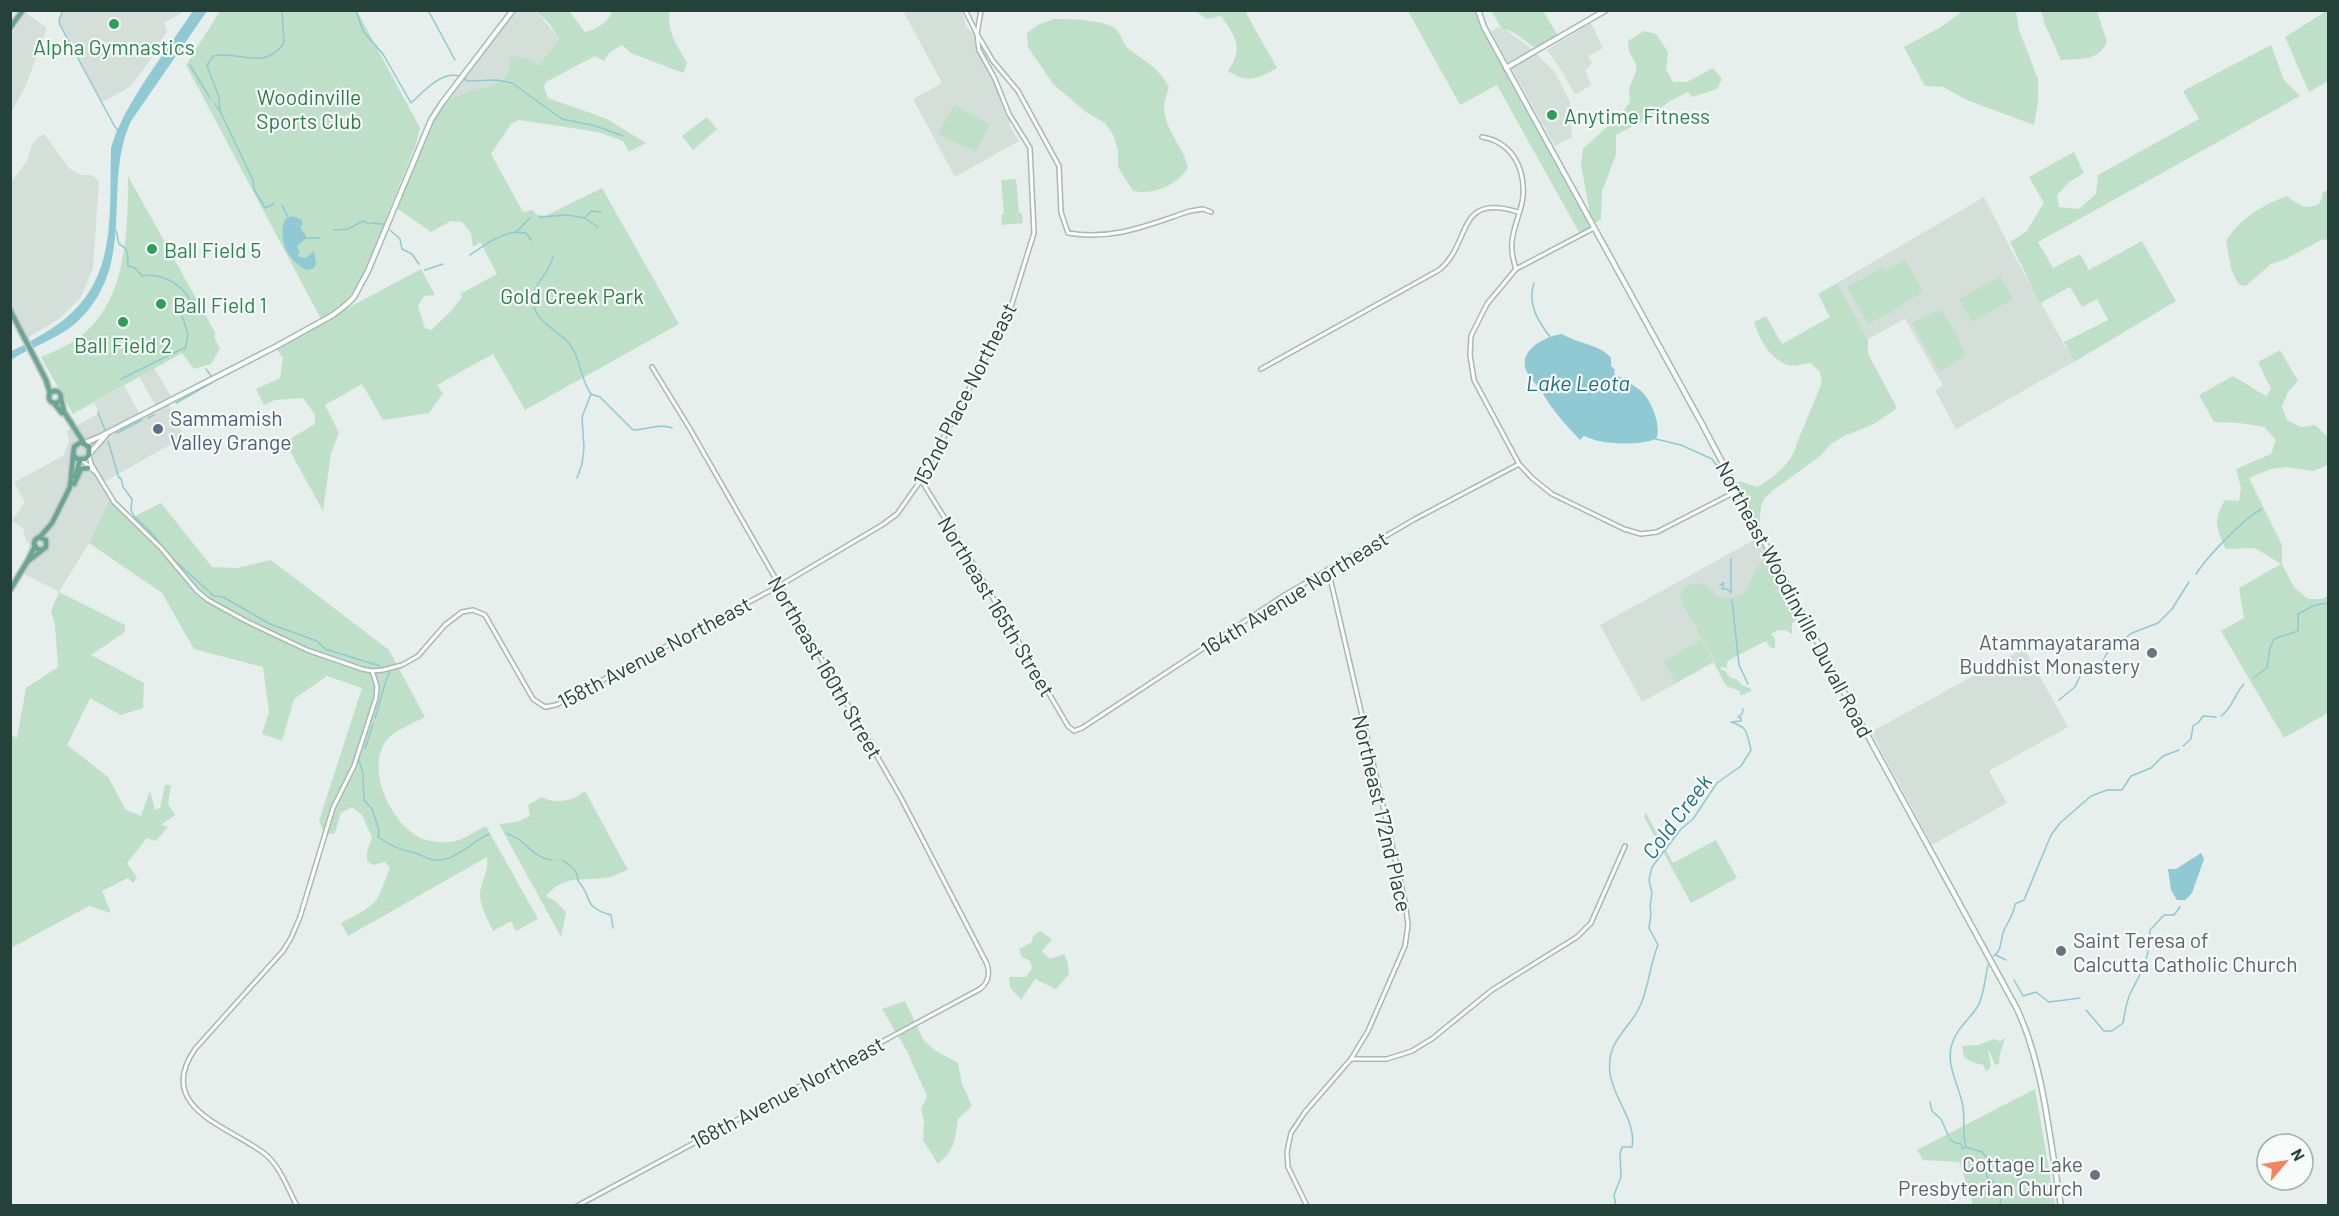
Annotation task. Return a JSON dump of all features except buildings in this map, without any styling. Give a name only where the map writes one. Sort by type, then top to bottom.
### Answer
[{"type":"main road","points":[[10,28],[23,10]]},
{"type":"main road","points":[[75,445],[106,435],[333,315],[354,297],[363,282],[431,120],[513,10]]},
{"type":"main road","name":"Northeast Woodinville Duvall Road","points":[[1478,10],[1484,27],[1506,68],[2024,1022],[2036,1065],[2061,1206]]},
{"type":"main road","points":[[1506,68],[1606,10]]},
{"type":"main road","points":[[10,310],[46,380],[50,399],[74,435],[75,445],[73,475],[68,493],[52,523],[35,540],[27,561],[10,590]]},
{"type":"main road","points":[[46,380],[61,394],[64,412],[89,447],[90,454]]},
{"type":"main road","points":[[50,393],[56,390]]},
{"type":"main road","points":[[54,403],[61,399]]},
{"type":"main road","points":[[27,561],[46,546],[50,531],[65,508],[81,460],[90,454],[106,435]]},
{"type":"main road","points":[[73,454],[81,460]]},
{"type":"main road","points":[[74,484],[81,469],[88,468]]},
{"type":"main road","points":[[40,537],[46,541]]},
{"type":"main road","points":[[34,546],[42,550]]},
{"type":"street","points":[[965,10],[989,56],[1018,91],[1059,166],[1061,212],[1068,233],[1086,237],[1113,235],[1190,212],[1203,209],[1211,212]]},
{"type":"street","points":[[977,34],[981,10]]},
{"type":"street","name":"152nd Place Northeast","points":[[897,514],[921,480],[1012,304],[1034,233],[1030,147],[1009,114],[979,50],[977,34]]},
{"type":"street","points":[[1482,137],[1494,140],[1507,148],[1517,160],[1520,169],[1523,196],[1512,242],[1516,269]]},
{"type":"street","points":[[1261,369],[1439,270],[1453,255],[1463,228],[1473,215],[1495,207],[1518,212]]},
{"type":"street","points":[[1594,228],[1516,269],[1487,304],[1474,326],[1470,348],[1471,370],[1477,386],[1519,464],[1552,494],[1636,533],[1657,532],[1737,491]]},
{"type":"street","name":"Northeast 160th Street","points":[[652,368],[690,429],[901,798],[987,964],[989,973]]},
{"type":"street","points":[[90,454],[91,464],[114,502],[161,548],[185,579],[208,600],[285,641],[372,671],[377,687],[376,698],[354,766],[333,808],[297,925],[283,951],[205,1038],[186,1061],[183,1069],[183,1084],[187,1099],[192,1106],[272,1160],[297,1206]]},
{"type":"street","points":[[81,460],[97,473]]},
{"type":"street","name":"164th Avenue Northeast","points":[[1074,731],[1328,569],[1413,520],[1519,464]]},
{"type":"street","name":"Northeast 165th Street","points":[[921,480],[969,556],[1068,726],[1074,731]]},
{"type":"street","name":"158th Avenue Northeast","points":[[372,671],[394,667],[418,656],[445,626],[462,612],[473,610],[485,615],[533,699],[545,706],[556,705],[779,586],[897,514]]},
{"type":"street","name":"Northeast 172nd Place","points":[[1307,1206],[1288,1167],[1287,1152],[1291,1133],[1305,1113],[1352,1059],[1395,971],[1405,946],[1408,925],[1406,901],[1328,569]]},
{"type":"street","points":[[1352,1059],[1387,1059],[1412,1051],[1433,1038],[1492,990],[1577,937],[1591,923],[1625,846]]},
{"type":"street","name":"168th Avenue Northeast","points":[[577,1206],[980,989],[988,979],[989,973]]},
{"type":"shaded area","points":[[62,10],[185,11],[164,23],[167,31],[149,62],[130,87],[102,102],[58,21]]},
{"type":"shaded area","points":[[513,11],[536,11],[559,39],[539,65],[527,58],[508,71],[503,80],[487,87],[470,90],[442,103]]},
{"type":"shaded area","points":[[903,11],[962,11],[966,26],[971,32],[977,34],[977,43],[1011,119],[1009,125],[1019,141],[955,177],[913,99],[942,83]]},
{"type":"shaded area","points":[[26,13],[47,28],[26,85],[11,113],[11,35]]},
{"type":"shaded area","points":[[1591,23],[1603,48],[1588,56],[1592,63],[1585,70],[1591,85],[1575,95],[1547,50]]},
{"type":"shaded area","points":[[1498,27],[1528,46],[1554,71],[1570,102],[1572,137],[1555,146],[1491,32]]},
{"type":"shaded area","points":[[44,134],[69,168],[80,175],[92,175],[99,181],[93,268],[81,297],[60,318],[26,339],[11,311],[10,184],[27,161],[32,145],[38,137]]},
{"type":"shaded area","points":[[1984,197],[2074,362],[1956,429],[1935,390],[1943,386],[1905,319],[1868,339],[1837,283]]},
{"type":"shaded area","points":[[154,368],[172,398],[156,406],[139,377]]},
{"type":"shaded area","points":[[124,386],[141,416],[168,403],[184,437],[102,483],[110,496],[89,543],[59,592],[20,572],[29,553],[29,543],[26,541],[23,528],[12,521],[25,502],[14,482],[63,456],[69,441],[67,431],[99,413],[94,403]]},
{"type":"shaded area","points":[[1763,535],[1805,612],[1642,702],[1600,625]]},
{"type":"shaded area","points":[[2024,648],[2068,727],[1989,771],[2007,803],[1932,845],[1871,732]]},
{"type":"green space","points":[[2328,10],[2328,81],[2309,92],[2285,37]]},
{"type":"green space","name":"Woodinville Sports Club","points":[[220,11],[357,11],[420,128],[416,144],[360,283],[343,304],[321,319],[186,65]]},
{"type":"green space","name":"Gold Creek Park","points":[[536,11],[569,11],[585,32],[601,25],[612,11],[670,11],[671,31],[687,63],[683,73],[631,53],[622,45],[609,53],[604,61],[595,56],[546,82],[544,87],[548,98],[607,119],[646,143],[629,152],[623,141],[598,132],[519,120],[511,124],[491,154],[523,212],[532,210],[538,215],[545,216],[602,188],[679,324],[525,410],[493,354],[437,385],[443,393],[429,413],[383,420],[362,384],[325,405],[339,433],[331,453],[323,511],[285,442],[315,424],[315,415],[303,398],[275,400],[264,405],[256,389],[280,378],[283,358],[275,347],[421,269],[435,295],[424,296],[418,306],[425,328],[431,330],[450,312],[462,297],[460,294],[497,274],[480,242],[473,247],[471,233],[462,222],[451,221],[431,232],[395,207],[431,120],[442,103],[470,90],[487,87],[503,80],[508,71],[510,56],[527,58],[539,65],[559,39],[549,23]]},
{"type":"green space","points":[[1195,11],[1249,11],[1246,13],[1277,68],[1264,75],[1247,79],[1228,71],[1237,49],[1231,30],[1221,16],[1207,19]]},
{"type":"green space","points":[[1408,11],[1478,11],[1480,19],[1592,224],[1581,165],[1583,149],[1613,121],[1617,122],[1630,101],[1629,88],[1636,72],[1636,64],[1629,52],[1628,41],[1644,31],[1656,34],[1668,52],[1666,69],[1673,82],[1687,82],[1713,68],[1722,79],[1717,89],[1692,97],[1688,92],[1670,101],[1650,117],[1616,135],[1616,155],[1602,191],[1601,219],[1580,234],[1497,85],[1460,105]]},
{"type":"green space","points":[[1491,11],[1543,11],[1559,37],[1538,49],[1511,31],[1502,29]]},
{"type":"green space","points":[[1963,11],[2016,11],[2019,30],[2038,79],[2038,102],[2034,125],[1967,100],[1943,87],[1925,86],[1904,47],[1941,27]]},
{"type":"green space","points":[[2041,11],[2097,11],[2107,42],[2094,56],[2061,60]]},
{"type":"green space","points":[[1053,19],[1086,20],[1112,26],[1127,47],[1161,75],[1169,87],[1164,105],[1167,122],[1188,168],[1177,180],[1164,188],[1149,192],[1133,191],[1118,167],[1118,152],[1114,136],[1105,123],[1086,112],[1053,84],[1028,47],[1027,33],[1038,25]]},
{"type":"green space","points":[[2271,45],[2284,80],[2300,96],[2038,242],[2053,268],[2080,254],[2089,270],[2142,241],[2176,301],[2074,362],[2064,342],[2108,320],[2097,299],[2082,307],[2070,287],[2040,303],[2010,242],[2026,232],[2044,203],[2029,177],[2074,152],[2084,173],[2069,182],[2057,195],[2059,207],[2079,209],[2096,194],[2098,175],[2199,119],[2183,91]]},
{"type":"green space","points":[[954,105],[990,124],[976,152],[938,134]]},
{"type":"green space","points":[[707,117],[717,129],[693,150],[682,136]]},
{"type":"green space","points":[[128,176],[216,334],[214,336],[220,349],[211,364],[194,369],[182,353],[73,414],[41,357],[78,339],[97,320],[108,302],[122,262],[127,218]]},
{"type":"green space","points":[[1016,179],[1019,213],[1022,213],[1023,223],[1002,225],[1001,215],[1004,214],[1001,180]]},
{"type":"green space","points":[[2328,190],[2328,241],[2323,239],[2286,259],[2271,264],[2246,286],[2238,284],[2231,268],[2226,241],[2238,226],[2261,208],[2287,196],[2303,206],[2311,207],[2320,203],[2323,192]]},
{"type":"green space","points":[[1905,259],[1923,292],[1903,303],[1888,275],[1904,305],[1868,324],[1847,287],[1883,267],[1885,271]]},
{"type":"green space","points":[[2000,276],[2013,299],[1972,322],[1959,299]]},
{"type":"green space","points":[[1837,283],[1868,339],[1868,354],[1897,408],[1874,424],[1831,444],[1820,456],[1772,491],[1761,506],[1759,528],[1737,487],[1739,481],[1757,487],[1770,479],[1787,463],[1795,450],[1822,382],[1820,372],[1811,363],[1788,365],[1775,358],[1762,341],[1754,322],[1766,316],[1782,344],[1830,317],[1818,294]]},
{"type":"green space","points":[[1940,309],[1956,333],[1966,355],[1939,372],[1912,323]]},
{"type":"green space","points":[[2280,350],[2298,381],[2288,392],[2282,406],[2287,420],[2301,427],[2315,425],[2328,437],[2328,465],[2313,471],[2287,467],[2271,469],[2249,478],[2282,545],[2282,564],[2294,587],[2308,599],[2323,599],[2328,595],[2328,713],[2284,738],[2221,631],[2244,618],[2239,588],[2281,564],[2255,548],[2226,549],[2217,524],[2225,500],[2239,501],[2241,488],[2236,469],[2271,454],[2276,440],[2264,427],[2214,422],[2199,395],[2233,376],[2266,396],[2271,389],[2258,362]]},
{"type":"green space","points":[[110,497],[131,518],[161,503],[212,567],[237,568],[271,560],[389,650],[425,717],[394,733],[380,752],[378,765],[380,779],[390,806],[407,828],[420,838],[432,841],[453,842],[486,826],[538,919],[516,931],[511,921],[493,931],[480,899],[487,857],[348,936],[341,923],[374,903],[390,868],[385,862],[373,865],[367,861],[367,852],[372,837],[362,815],[352,807],[341,813],[335,833],[325,835],[319,821],[362,688],[327,676],[294,699],[282,741],[262,734],[269,712],[263,667],[194,649],[162,593],[89,543]]},
{"type":"green space","points":[[1770,562],[1799,614],[1799,618],[1792,623],[1791,634],[1786,630],[1778,630],[1771,634],[1775,639],[1775,648],[1771,648],[1766,641],[1731,659],[1727,662],[1727,668],[1721,667],[1720,669],[1731,678],[1750,688],[1751,691],[1740,696],[1740,691],[1726,686],[1713,661],[1676,683],[1664,661],[1701,640],[1715,660],[1681,600],[1683,590],[1699,583],[1708,586],[1719,597],[1737,596],[1745,592],[1761,563]]},
{"type":"green space","points":[[59,592],[125,625],[125,632],[91,655],[144,683],[143,708],[121,715],[90,698],[67,745],[108,777],[126,810],[141,816],[150,791],[155,810],[160,808],[165,785],[171,785],[168,804],[175,815],[161,825],[168,827],[156,841],[147,838],[127,863],[137,878],[133,883],[128,878],[102,891],[111,913],[89,906],[11,948],[11,735],[17,738],[26,688],[58,667],[55,625],[51,611]]},
{"type":"green space","points":[[585,791],[628,870],[610,877],[568,881],[560,884],[546,896],[566,912],[561,937],[499,824],[517,822],[530,816],[528,805],[542,797],[553,801],[564,801]]},
{"type":"green space","points":[[1646,813],[1673,863],[1716,840],[1737,878],[1691,903],[1644,817]]},
{"type":"green space","points":[[1040,931],[1052,939],[1042,951],[1050,959],[1064,954],[1069,974],[1056,989],[1035,979],[1021,1000],[1010,987],[1009,977],[1026,977],[1032,968],[1030,961],[1022,957],[1019,949],[1032,942],[1033,936]]},
{"type":"green space","points":[[905,1001],[924,1041],[936,1051],[958,1063],[962,1084],[972,1106],[958,1119],[954,1143],[948,1154],[938,1164],[923,1140],[924,1121],[921,1109],[927,1096],[907,1051],[882,1009]]},
{"type":"green space","points":[[2005,1038],[1999,1064],[1995,1065],[1988,1051],[1991,1067],[1986,1071],[1983,1065],[1964,1057],[1962,1046],[1979,1045],[1993,1039],[2000,1041]]},
{"type":"green space","points":[[2035,1089],[2055,1205],[1972,1205],[1959,1162],[1923,1160],[1917,1150]]},
{"type":"water","points":[[193,11],[207,11],[131,121],[123,146],[119,171],[114,249],[108,274],[97,298],[71,327],[11,360],[11,351],[68,317],[85,297],[97,276],[105,253],[109,229],[111,148],[117,131],[136,96]]},
{"type":"water","points":[[292,216],[301,219],[303,224],[300,227],[307,238],[297,246],[300,252],[297,256],[306,258],[314,251],[316,264],[314,268],[306,270],[294,261],[283,242],[285,219]]},
{"type":"water","name":"Lake Leota","points":[[1562,334],[1606,353],[1611,358],[1614,374],[1623,379],[1627,385],[1631,384],[1642,392],[1650,402],[1655,415],[1658,428],[1656,439],[1630,444],[1610,443],[1584,436],[1580,440],[1570,429],[1542,392],[1539,393],[1540,390],[1527,373],[1525,363],[1526,356],[1535,345]]},
{"type":"water","points":[[2201,853],[2204,859],[2192,893],[2185,900],[2177,900],[2171,890],[2168,869],[2176,869]]},
{"type":"waterway","points":[[63,10],[59,20],[60,25],[119,131]]},
{"type":"waterway","points":[[220,111],[219,97],[207,66],[213,56],[259,58],[276,52],[284,43],[282,10]]},
{"type":"waterway","points":[[356,10],[363,31],[383,54],[411,103],[439,79],[452,75],[459,76]]},
{"type":"waterway","points":[[428,10],[455,60]]},
{"type":"waterway","points":[[190,65],[210,98]]},
{"type":"waterway","points":[[464,79],[512,83],[562,119],[596,126],[623,136]]},
{"type":"waterway","points":[[215,104],[265,208],[274,204]]},
{"type":"waterway","points":[[282,205],[288,217]]},
{"type":"waterway","points":[[539,217],[567,215],[585,218],[591,211],[601,212]]},
{"type":"waterway","points":[[470,255],[498,238],[516,232],[530,218]]},
{"type":"waterway","points":[[586,219],[598,227]]},
{"type":"waterway","points":[[334,230],[348,229],[363,221],[369,224]]},
{"type":"waterway","points":[[371,223],[383,224]]},
{"type":"waterway","points":[[116,230],[119,244],[127,251],[128,266],[135,268],[142,276],[149,275],[170,280],[182,289],[190,300],[181,312],[188,334],[185,350]]},
{"type":"waterway","points":[[390,230],[400,239],[402,249],[412,254],[419,264]]},
{"type":"waterway","points":[[516,232],[526,233],[531,240]]},
{"type":"waterway","points":[[307,238],[320,238]]},
{"type":"waterway","points":[[553,256],[550,266],[536,288],[533,301],[534,309],[542,321],[566,340],[575,352],[584,381],[591,394],[582,417],[584,448],[577,478]]},
{"type":"waterway","points":[[425,270],[443,264]]},
{"type":"waterway","points":[[1534,283],[1532,298],[1535,312],[1550,337]]},
{"type":"waterway","points":[[190,300],[198,300]]},
{"type":"waterway","points":[[121,379],[184,348]]},
{"type":"waterway","points":[[206,369],[212,377]]},
{"type":"waterway","points":[[176,403],[213,382]]},
{"type":"waterway","points":[[591,394],[600,397],[633,430],[658,426],[672,428]]},
{"type":"waterway","points":[[98,412],[105,430]]},
{"type":"waterway","points":[[148,418],[154,415]]},
{"type":"waterway","points":[[117,433],[142,420]]},
{"type":"waterway","points":[[1656,439],[1681,445],[1712,459],[1725,477],[1726,487],[1729,490]]},
{"type":"waterway","points":[[108,441],[119,478],[132,499],[131,510],[134,516],[173,559],[214,596],[223,597],[270,624],[317,641],[325,649],[380,666]]},
{"type":"waterway","points":[[2196,574],[2227,538],[2262,509]]},
{"type":"waterway","points":[[1720,585],[1724,583],[1722,589],[1727,589],[1731,593],[1731,559]]},
{"type":"waterway","points":[[2059,700],[2075,687],[2081,674],[2099,669],[2108,651],[2132,633],[2158,623],[2172,609],[2189,582]]},
{"type":"waterway","points":[[1732,600],[1739,665],[1748,684]]},
{"type":"waterway","points":[[2253,678],[2267,668],[2274,639],[2298,631],[2298,614],[2315,605],[2328,603]]},
{"type":"waterway","points":[[375,718],[390,671]]},
{"type":"waterway","points":[[2221,716],[2244,684]]},
{"type":"waterway","name":"Cold Creek","points":[[1616,1206],[1614,1195],[1621,1177],[1620,1154],[1622,1147],[1632,1147],[1633,1137],[1628,1119],[1612,1083],[1610,1061],[1615,1043],[1641,1004],[1658,945],[1649,928],[1652,893],[1649,880],[1652,867],[1681,829],[1693,819],[1717,783],[1741,766],[1751,750],[1744,729],[1731,722],[1741,721],[1738,717],[1742,714],[1743,709]]},
{"type":"waterway","points":[[2183,746],[2191,739],[2193,726],[2203,716],[2216,717]]},
{"type":"waterway","points":[[365,749],[373,724]]},
{"type":"waterway","points":[[1994,956],[2000,948],[2003,933],[2015,904],[2024,900],[2051,835],[2060,823],[2091,796],[2107,790],[2122,790],[2131,776],[2151,768],[2163,756],[2179,750]]},
{"type":"waterway","points":[[359,760],[363,773],[364,800],[372,809],[379,830],[378,837],[386,842],[434,860],[442,860],[456,855],[489,834]]},
{"type":"waterway","points":[[507,834],[520,840],[539,856],[552,860]]},
{"type":"waterway","points":[[562,860],[575,871],[591,905],[611,915],[613,928]]},
{"type":"waterway","points":[[2086,1010],[2104,1031],[2112,1031],[2123,1023],[2129,997],[2147,957],[2150,930],[2164,915],[2174,915],[2180,907]]},
{"type":"waterway","points":[[1996,955],[2006,960]]},
{"type":"waterway","points":[[1988,965],[1980,1002],[1954,1039],[1950,1060],[1963,1107],[1966,1147],[1982,1152],[1987,1158],[1985,1169],[1988,1179],[1993,1181],[1998,1188],[1995,1193],[2001,1196],[2000,1206]]},
{"type":"waterway","points":[[2014,980],[2023,996],[2036,992],[2049,1002],[2080,998]]},
{"type":"waterway","points":[[1930,1102],[1932,1111],[1941,1119],[1948,1135]]},
{"type":"waterway","points":[[1949,1138],[1961,1144],[1963,1149],[1966,1147]]},
{"type":"place","name":"Alpha Gymnastics","points":[[114,24]]},
{"type":"place","name":"Anytime Fitness","points":[[1552,115]]},
{"type":"place","name":"Ball Field 5","points":[[152,249]]},
{"type":"place","name":"Ball Field 1","points":[[161,304]]},
{"type":"place","name":"Ball Field 2","points":[[123,322]]},
{"type":"place","name":"Sammamish Valley Grange","points":[[158,429]]},
{"type":"place","name":"Atammayatarama Buddhist Monastery","points":[[2152,653]]},
{"type":"place","name":"Saint Teresa of Calcutta Catholic Church","points":[[2061,951]]},
{"type":"place","name":"Cottage Lake Presbyterian Church","points":[[2095,1175]]}]
